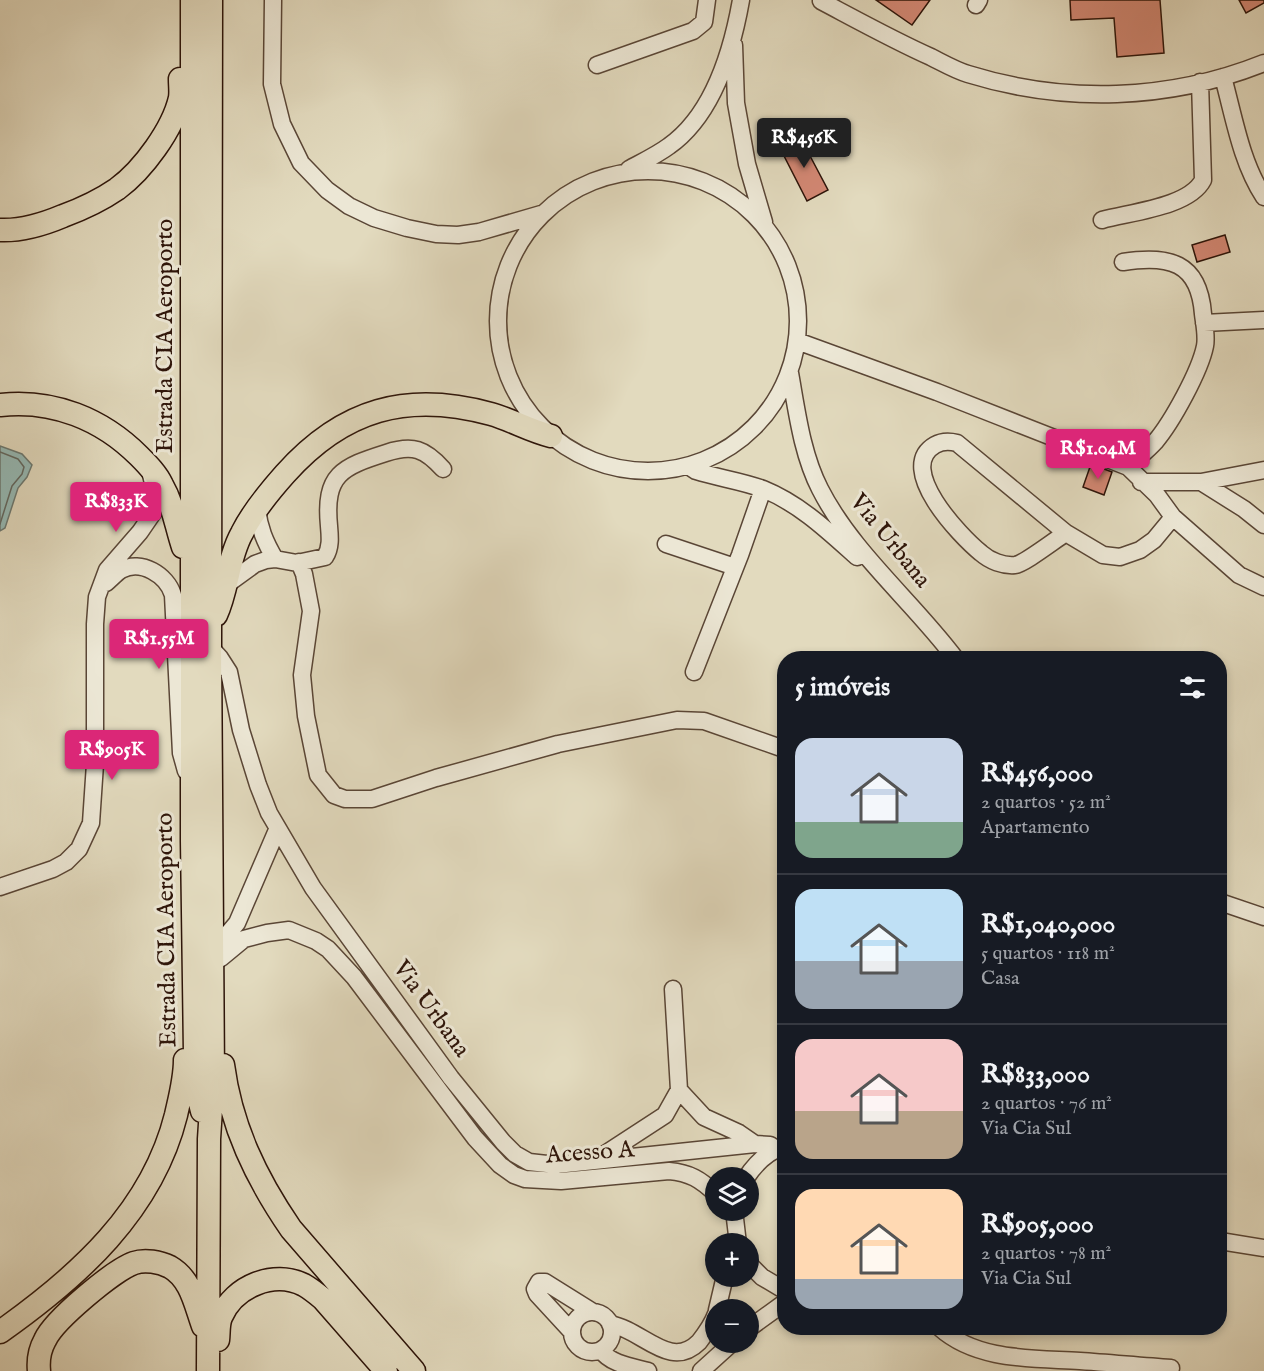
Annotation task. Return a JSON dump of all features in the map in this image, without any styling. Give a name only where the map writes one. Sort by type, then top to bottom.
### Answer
[{"type":"highway","points":[[0,230],[25,228],[81,208],[118,188],[142,164],[170,126],[180,97],[181,0]]},
{"type":"highway","name":"Estrada CIA Aeroporto","points":[[192,0],[191,570],[195,1053],[198,1095],[209,1139]]},
{"type":"highway","name":"Estrada CIA Aeroporto","points":[[211,0],[210,637],[213,1078],[209,1139],[208,1344],[211,1371]]},
{"type":"highway","points":[[211,136],[221,93],[222,0]]},
{"type":"highway","points":[[0,405],[39,404],[71,412],[107,430],[127,445],[162,483],[191,570]]},
{"type":"highway","points":[[210,637],[224,598],[232,559],[240,535],[257,508],[298,460],[319,440],[361,416],[402,405],[438,405],[490,414],[551,436]]},
{"type":"highway","points":[[0,1332],[68,1280],[114,1235],[143,1192],[168,1141],[180,1099],[185,1067],[183,892],[192,841]]},
{"type":"highway","points":[[211,909],[221,950],[223,1060],[227,1091],[238,1132],[249,1158],[291,1229],[414,1371]]},
{"type":"highway","points":[[39,1371],[40,1354],[45,1338],[60,1321],[108,1279],[136,1262],[156,1262],[171,1268],[188,1284],[208,1344]]},
{"type":"highway","points":[[211,1371],[220,1319],[225,1309],[238,1294],[255,1284],[280,1279],[303,1285],[323,1299],[386,1371]]},
{"type":"street","points":[[273,0],[272,84],[282,124],[301,163],[327,190],[349,206],[374,218],[406,228],[436,234],[458,235],[480,232],[541,214],[581,188],[626,171],[670,146],[703,110],[712,93],[734,38],[741,0]]},
{"type":"street","points":[[597,65],[693,31],[704,22],[707,0]]},
{"type":"street","points":[[821,1],[896,41],[967,74],[1055,93],[1088,96],[1167,90],[1223,77],[1264,63]]},
{"type":"street","points":[[734,38],[736,103],[747,164],[765,225]]},
{"type":"street","points":[[1223,77],[1241,144],[1254,180],[1264,197]]},
{"type":"street","points":[[1102,220],[1171,204],[1198,189],[1203,180],[1200,82]]},
{"type":"street","points":[[541,214],[525,233],[513,255],[504,278],[499,302],[498,327],[501,352],[508,376],[529,412],[551,436],[575,453],[593,461],[631,471],[661,472],[690,466],[716,456],[740,441],[761,422],[772,407],[790,373],[798,341],[797,300],[786,260],[765,225],[743,203],[707,182],[688,175],[657,170],[626,171]]},
{"type":"street","points":[[1123,262],[1147,258],[1169,260],[1187,270],[1202,297],[1206,345],[1194,375],[1168,425],[1154,444],[1128,467]]},
{"type":"street","points":[[1204,323],[1264,320]]},
{"type":"street","points":[[798,341],[937,392],[1128,467],[1157,495],[1173,517],[1239,575],[1264,586]]},
{"type":"street","name":"Via Urbana","points":[[790,373],[804,447],[819,488],[845,530],[936,632],[950,651]]},
{"type":"street","points":[[1066,532],[1017,565],[999,563],[982,554],[934,501],[923,480],[922,462],[928,448],[939,442],[950,441],[957,444],[1066,532],[1103,555],[1120,556],[1140,550],[1154,540],[1173,517]]},
{"type":"street","points":[[226,585],[255,564],[275,559],[299,562],[325,557],[329,550],[329,493],[335,478],[343,470],[398,449],[415,448],[432,458],[443,470]]},
{"type":"street","name":"Via Urbana","points":[[690,466],[696,471],[763,489],[810,515],[858,558],[943,651]]},
{"type":"street","points":[[0,887],[66,862],[79,849],[91,823],[94,806],[95,624],[98,597],[107,570],[140,532],[153,513],[155,491],[150,468]]},
{"type":"street","points":[[1141,482],[1201,482],[1264,470]]},
{"type":"street","points":[[1201,482],[1244,509],[1264,525]]},
{"type":"street","points":[[694,672],[763,489]]},
{"type":"street","points":[[257,508],[264,542],[275,559]]},
{"type":"street","points":[[666,544],[735,567]]},
{"type":"street","points":[[299,562],[304,574],[311,611],[303,675],[306,716],[318,775],[334,795],[345,799],[372,799],[436,778],[558,744],[677,720],[704,721],[777,747]]},
{"type":"street","points":[[98,597],[122,569],[133,566],[158,573],[171,588],[181,753],[192,795]]},
{"type":"street","name":"Via Urbana","points":[[210,637],[229,672],[241,730],[258,785],[278,830],[313,888],[451,1078],[515,1154],[537,1163],[556,1165],[755,1144],[777,1146]]},
{"type":"street","points":[[221,950],[237,923],[278,830]]},
{"type":"street","points":[[1227,904],[1264,917]]},
{"type":"street","name":"Acesso A","points":[[221,950],[244,939],[283,930],[300,933],[328,949],[354,977],[475,1138],[500,1165],[514,1175],[525,1179],[561,1181],[669,1171],[684,1172],[705,1185]]},
{"type":"street","points":[[593,1162],[665,1116],[679,1090],[673,989]]},
{"type":"street","points":[[679,1090],[704,1117],[739,1133],[755,1144]]},
{"type":"street","points":[[753,1167],[777,1149]]},
{"type":"street","points":[[1227,1242],[1264,1248]]},
{"type":"street","points":[[759,1274],[777,1286]]},
{"type":"street","points":[[610,1324],[610,1339],[601,1350],[587,1352],[576,1344],[572,1332],[535,1289],[539,1282],[545,1282],[603,1316],[610,1324],[622,1327],[668,1355],[678,1357],[688,1354],[705,1335]]},
{"type":"street","points":[[759,1321],[777,1308]]},
{"type":"street","points":[[572,1332],[573,1325],[581,1315],[593,1312]]},
{"type":"street","points":[[949,1335],[974,1349],[1016,1357],[1172,1368]]},
{"type":"street","points":[[601,1350],[604,1355],[615,1362],[648,1371]]},
{"type":"street","points":[[701,1371],[721,1353]]},
{"type":"water","points":[[0,446],[22,454],[32,465],[27,477],[18,488],[5,528],[0,531]]},
{"type":"building","points":[[876,0],[930,0],[912,25]]},
{"type":"building","points":[[1070,0],[1160,0],[1164,53],[1117,57],[1114,18],[1071,20]]},
{"type":"building","points":[[1239,0],[1264,0],[1264,3],[1246,13]]},
{"type":"building","points":[[800,137],[828,190],[807,201],[780,148]]},
{"type":"building","points":[[1225,235],[1230,252],[1197,262],[1192,245]]},
{"type":"building","points":[[1091,464],[1112,472],[1104,495],[1083,487]]}]
